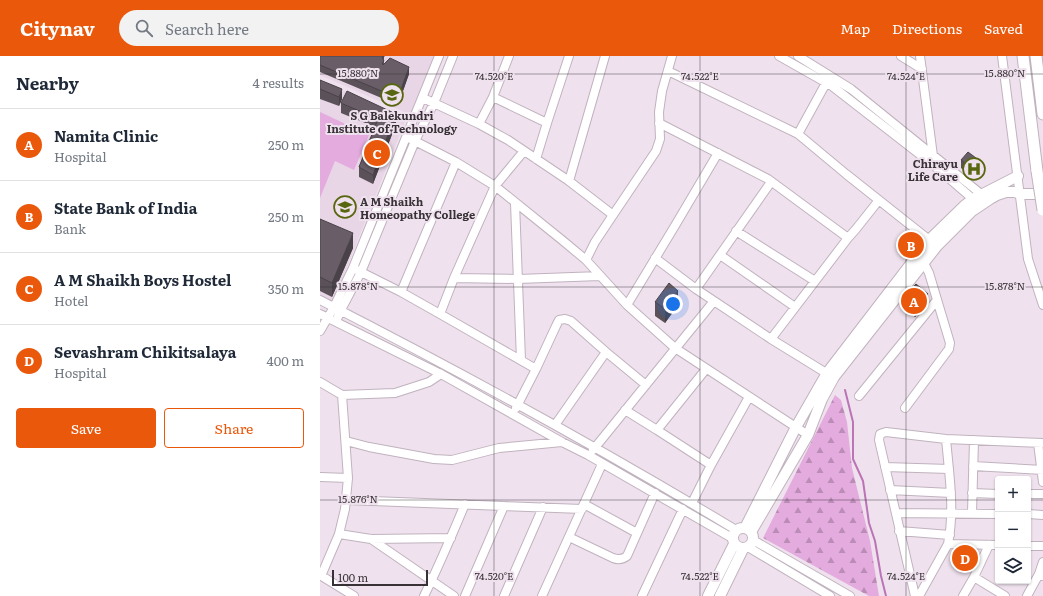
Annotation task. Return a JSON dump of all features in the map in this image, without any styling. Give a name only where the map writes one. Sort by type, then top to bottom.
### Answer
[{"type":"highway","points":[[1023,56],[1043,210]]},
{"type":"highway","points":[[1036,56],[1043,114]]},
{"type":"main road","points":[[980,200],[1018,176]]},
{"type":"main road","points":[[720,596],[743,538],[796,427],[830,375],[933,243],[964,206],[1006,192],[1015,192],[1020,194],[1043,194]]},
{"type":"main road","points":[[708,596],[808,435],[830,375],[924,263],[933,243]]},
{"type":"street","points":[[336,321],[337,309],[439,56]]},
{"type":"street","points":[[323,316],[337,309],[361,272],[415,141],[434,103],[453,56]]},
{"type":"street","points":[[479,124],[493,97],[509,56]]},
{"type":"street","points":[[536,159],[569,56]]},
{"type":"street","points":[[570,181],[605,56]]},
{"type":"street","points":[[586,260],[595,242],[656,151],[660,139],[659,112],[662,90],[672,56]]},
{"type":"street","points":[[778,56],[832,86],[956,184],[980,200]]},
{"type":"street","points":[[798,56],[846,85],[972,187],[980,200]]},
{"type":"street","points":[[901,56],[922,69]]},
{"type":"street","points":[[920,56],[933,156]]},
{"type":"street","points":[[1002,56],[1028,259],[1043,305]]},
{"type":"street","points":[[668,70],[798,134],[933,243]]},
{"type":"street","points":[[798,134],[826,83]]},
{"type":"street","points":[[493,97],[547,123]]},
{"type":"street","points":[[423,98],[479,124],[508,140],[570,181],[613,215]]},
{"type":"street","points":[[659,123],[771,182],[848,238]]},
{"type":"street","points":[[407,136],[456,162],[495,186],[586,260],[627,305],[675,348],[808,435]]},
{"type":"street","points":[[440,314],[454,278],[495,186],[524,151]]},
{"type":"street","points":[[627,305],[718,153]]},
{"type":"street","points":[[402,292],[456,162]]},
{"type":"street","points":[[696,289],[771,182]]},
{"type":"street","points":[[771,339],[795,306],[879,200]]},
{"type":"street","points":[[515,203],[521,360]]},
{"type":"street","points":[[736,231],[815,281]]},
{"type":"street","points":[[720,255],[795,306]]},
{"type":"street","points":[[655,258],[696,289],[771,339],[830,375]]},
{"type":"street","points":[[905,408],[949,349],[950,343],[929,273],[924,263]]},
{"type":"street","points":[[353,268],[402,292],[536,369]]},
{"type":"street","points":[[454,278],[518,279],[600,276]]},
{"type":"street","points":[[320,300],[518,404],[692,503],[830,596]]},
{"type":"street","points":[[859,396],[936,300]]},
{"type":"street","points":[[588,455],[714,301]]},
{"type":"street","points":[[323,316],[336,321],[441,374],[683,509],[743,538],[850,596]]},
{"type":"street","points":[[320,331],[323,316]]},
{"type":"street","points":[[513,414],[559,320],[565,319],[571,321],[646,385]]},
{"type":"street","points":[[555,426],[606,352]]},
{"type":"street","points":[[657,430],[706,369]]},
{"type":"street","points":[[320,382],[342,395],[395,393],[429,382],[441,374]]},
{"type":"street","points":[[342,395],[348,478],[345,509],[339,534],[321,575],[354,596]]},
{"type":"street","points":[[692,503],[711,465],[749,397]]},
{"type":"street","points":[[625,410],[711,465]]},
{"type":"street","points":[[915,596],[879,440],[880,434],[886,432],[946,439],[1041,443],[1043,482]]},
{"type":"street","points":[[919,596],[949,539],[951,493],[946,439]]},
{"type":"street","points":[[972,513],[974,440]]},
{"type":"street","points":[[346,441],[369,447],[434,459],[452,460],[499,448],[562,442]]},
{"type":"street","points":[[542,596],[602,464]]},
{"type":"street","points":[[973,466],[1042,470]]},
{"type":"street","points":[[885,467],[949,469]]},
{"type":"street","points":[[320,477],[348,478]]},
{"type":"street","points":[[890,490],[951,493]]},
{"type":"street","points":[[569,537],[618,560],[624,559],[627,556],[655,493]]},
{"type":"street","points":[[972,493],[995,494]]},
{"type":"street","points":[[1031,494],[1043,494]]},
{"type":"street","points":[[346,500],[543,507],[583,506],[637,533]]},
{"type":"street","points":[[424,596],[432,581],[465,504]]},
{"type":"street","points":[[466,596],[504,506]]},
{"type":"street","points":[[504,596],[543,507]]},
{"type":"street","points":[[642,596],[683,509]]},
{"type":"street","points":[[896,513],[995,514]]},
{"type":"street","points":[[1031,514],[1043,515]]},
{"type":"street","points":[[899,531],[995,545]]},
{"type":"street","points":[[339,534],[371,539],[451,538]]},
{"type":"street","points":[[371,539],[454,596]]},
{"type":"street","points":[[963,596],[989,545]]},
{"type":"street","points":[[1031,546],[1043,546]]},
{"type":"street","points":[[1028,596],[1041,576],[1043,562]]},
{"type":"street","points":[[974,577],[1005,596]]},
{"type":"shaded area","name":"S G Balekundri Institute of Technology","points":[[320,56],[434,56],[411,115],[320,75]]},
{"type":"shaded area","name":"A M Shaikh Homeopathy College","points":[[320,80],[406,119],[333,302],[320,295]]},
{"type":"green space","points":[[320,112],[369,135],[354,170],[335,161],[320,198]]},
{"type":"green space","points":[[835,395],[841,400],[847,422],[852,468],[870,541],[879,596],[869,596],[763,538]]},
{"type":"building","points":[[320,56],[384,56],[382,57],[384,61],[382,63],[383,65],[390,58],[409,67],[398,98],[320,65]]},
{"type":"building","points":[[320,80],[342,89],[339,97],[320,89]]},
{"type":"building","points":[[347,91],[396,114],[373,175],[359,167],[378,119],[341,103]]},
{"type":"building","points":[[968,152],[984,164],[977,173],[961,160]]},
{"type":"building","points":[[320,219],[353,233],[332,283],[320,277]]},
{"type":"building","points":[[669,283],[678,291],[665,309],[655,302]]},
{"type":"building","points":[[916,284],[928,294],[915,309],[903,299]]},
{"type":"building","points":[[962,545],[972,551],[968,558],[958,553]]},
{"type":"waterway","points":[[845,390],[853,422],[853,459],[863,481],[869,523],[875,541],[886,596]]},
{"type":"place","name":"S G Balekundri Institute of Technology","points":[[392,95]]},
{"type":"place","name":"A M Shaikh Boys Hostel","points":[[377,153]]},
{"type":"place","name":"Chirayu Life Care","points":[[974,169]]},
{"type":"place","name":"A M Shaikh Homeopathy College","points":[[345,207]]},
{"type":"place","name":"State Bank of India","points":[[911,245]]},
{"type":"place","name":"Namita Clinic","points":[[914,301]]},
{"type":"place","name":"Sevashram Chikitsalaya","points":[[965,558]]}]
